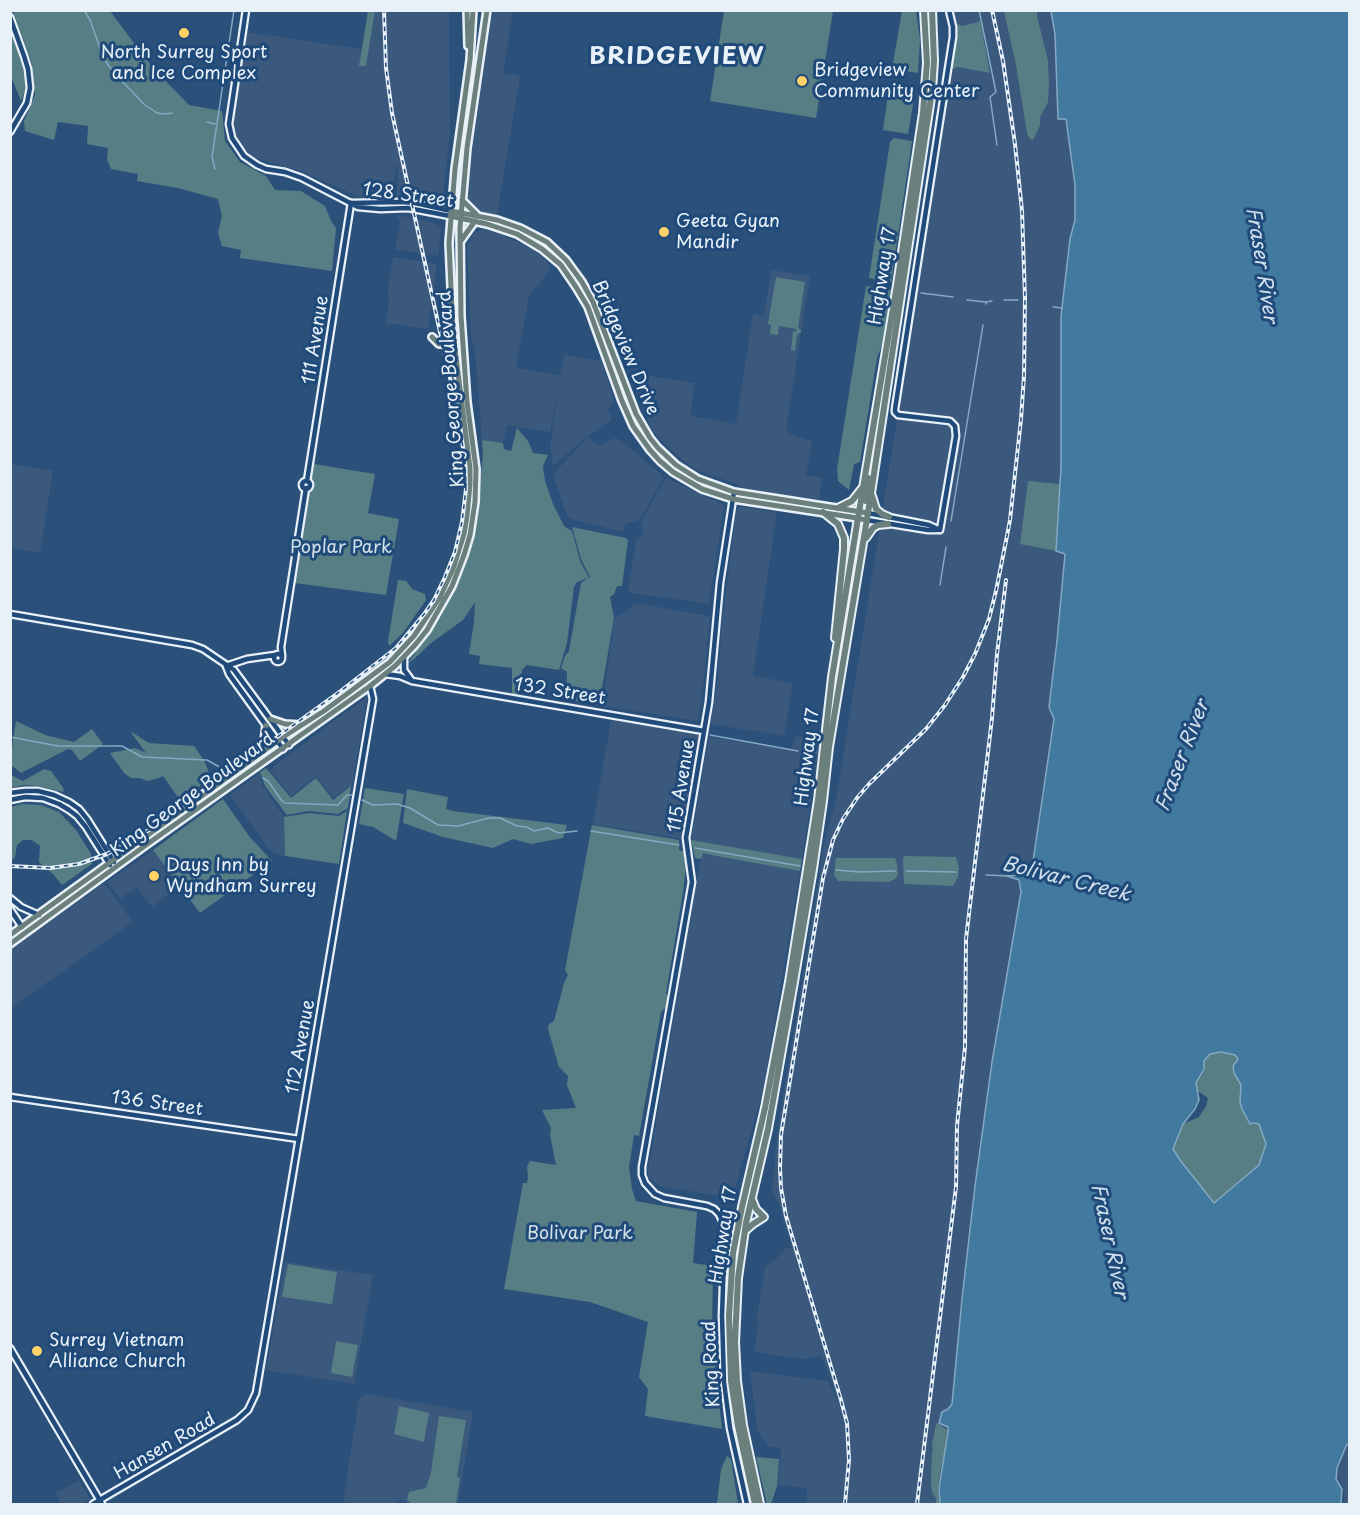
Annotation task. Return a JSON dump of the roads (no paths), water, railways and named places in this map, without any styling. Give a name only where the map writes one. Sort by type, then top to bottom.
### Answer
[{"type":"highway","name":"Highway 17","points":[[760,1504],[743,1425],[735,1360],[736,1297],[744,1232],[768,1129],[794,982],[823,801],[829,747],[863,543],[863,487],[908,212],[924,98],[927,36],[924,10]]},
{"type":"highway","name":"Highway 17","points":[[755,1504],[731,1381],[729,1316],[732,1263],[741,1209],[770,1085],[791,970],[818,800],[832,677],[863,515],[871,491],[932,91],[934,61],[932,10]]},
{"type":"highway","points":[[863,515],[876,426],[877,403]]},
{"type":"highway","points":[[838,508],[852,501],[863,487]]},
{"type":"highway","points":[[863,543],[873,528],[888,520],[876,509],[871,491]]},
{"type":"highway","points":[[823,512],[841,527],[844,543],[832,677]]},
{"type":"highway","points":[[744,1232],[764,1217],[756,1209],[752,1198]]},
{"type":"main road","points":[[467,10],[470,60]]},
{"type":"main road","name":"King George Boulevard","points":[[10,935],[390,662],[405,646],[440,597],[450,576],[464,534],[469,501],[470,468],[453,333],[449,243],[459,134],[470,60],[473,10]]},
{"type":"main road","name":"King George Boulevard","points":[[10,944],[385,674],[404,657],[427,630],[452,586],[464,555],[474,509],[476,469],[467,402],[460,287],[460,242],[466,151],[485,10]]},
{"type":"main road","points":[[460,242],[476,218],[462,200]]},
{"type":"main road","name":"128 Street","points":[[451,214],[461,216]]},
{"type":"main road","name":"Bridgeview Drive","points":[[461,216],[503,221],[520,228],[542,239],[568,262],[593,302],[636,414],[650,438],[665,456],[687,473],[734,492],[838,508],[863,515]]},
{"type":"main road","name":"Bridgeview Drive","points":[[476,218],[518,234],[542,249],[561,265],[588,307],[633,426],[660,461],[682,478],[702,489],[733,499],[823,512],[863,515]]},
{"type":"main road","points":[[432,337],[439,344],[448,343],[453,333]]},
{"type":"main road","points":[[369,678],[370,686]]},
{"type":"main road","points":[[270,719],[285,724],[303,725]]},
{"type":"main road","points":[[258,755],[263,745],[266,725]]},
{"type":"street","name":"128 Street","points":[[246,10],[229,124],[232,138],[244,156],[266,169],[302,178],[351,203],[415,203],[451,214]]},
{"type":"street","points":[[863,515],[929,525],[940,530],[956,436],[955,426],[950,421],[898,415],[896,403],[953,38],[949,10]]},
{"type":"street","points":[[10,17],[24,56],[30,88],[27,103],[10,132]]},
{"type":"street","name":"111 Avenue","points":[[226,666],[247,659],[277,656],[281,647],[306,489],[302,484],[307,481],[351,203]]},
{"type":"street","points":[[561,265],[568,262]]},
{"type":"street","name":"115 Avenue","points":[[723,1220],[714,1209],[707,1206],[664,1198],[655,1194],[645,1183],[642,1167],[692,882],[686,838],[709,702],[720,583],[734,492]]},
{"type":"street","points":[[10,614],[192,645],[205,650],[234,670],[289,745]]},
{"type":"street","points":[[404,657],[405,670],[412,681]]},
{"type":"street","points":[[226,666],[229,674],[283,749]]},
{"type":"street","name":"132 Street","points":[[385,674],[398,675],[412,681],[704,730]]},
{"type":"street","name":"112 Avenue","points":[[248,1410],[256,1393],[299,1140],[373,699],[370,686]]},
{"type":"street","points":[[10,793],[38,791],[69,802],[87,819],[111,863]]},
{"type":"street","points":[[10,800],[25,797],[43,798],[64,807],[82,822],[115,868]]},
{"type":"street","points":[[10,898],[21,907],[39,915]]},
{"type":"street","points":[[10,909],[22,927]]},
{"type":"street","name":"136 Street","points":[[10,1097],[299,1140]]},
{"type":"street","name":"King Road","points":[[723,1220],[726,1234],[722,1316],[724,1382],[730,1428],[747,1504]]},
{"type":"street","points":[[10,1348],[100,1503]]},
{"type":"street","name":"Hansen Road","points":[[93,1504],[100,1503],[233,1423],[248,1410]]},
{"type":"water","name":"Fraser River","points":[[1051,11],[1349,11],[1350,1445],[1347,1444],[1337,1468],[1336,1479],[1342,1489],[1341,1504],[940,1504],[939,1488],[948,1427],[939,1423],[942,1412],[952,1404],[975,1186],[992,1062],[1021,892],[1019,880],[1007,876],[1020,875],[1032,868],[1054,719],[1049,707],[1065,554],[1056,551],[1061,467],[1061,316],[1070,239],[1075,220],[1075,185],[1066,119],[1058,119],[1055,34]],"holes":[[[1221,1052],[1235,1055],[1238,1059],[1233,1066],[1241,1085],[1242,1109],[1250,1124],[1259,1124],[1266,1144],[1259,1165],[1214,1203],[1173,1149],[1183,1124],[1199,1100],[1196,1083],[1204,1069],[1204,1061],[1210,1054]]]},
{"type":"waterway","points":[[84,10],[104,59],[115,74],[145,105],[157,113],[172,113]]},
{"type":"waterway","points":[[215,169],[212,157],[234,10]]},
{"type":"waterway","points":[[979,10],[996,92],[990,97],[997,145]]},
{"type":"waterway","points":[[207,122],[215,124]]},
{"type":"waterway","points":[[921,293],[953,297]]},
{"type":"waterway","points":[[967,300],[986,302]]},
{"type":"waterway","points":[[1004,300],[1018,300]]},
{"type":"waterway","points":[[986,304],[992,301]]},
{"type":"waterway","points":[[1053,307],[1062,308]]},
{"type":"waterway","points":[[951,521],[983,325]]},
{"type":"waterway","points":[[940,585],[946,547]]},
{"type":"waterway","points":[[710,735],[798,751]]},
{"type":"waterway","name":"Bolivar Creek","points":[[10,737],[58,746],[122,746],[142,757],[207,760],[223,769]]},
{"type":"waterway","points":[[811,753],[816,752]]},
{"type":"waterway","name":"Bolivar Creek","points":[[263,778],[285,803],[338,805],[347,795],[352,795]]},
{"type":"waterway","name":"Bolivar Creek","points":[[362,800],[373,805],[397,804],[410,808],[438,825],[458,826],[489,818],[500,818],[534,831],[548,828],[558,833],[577,831]]},
{"type":"waterway","name":"Bolivar Creek","points":[[591,831],[679,845]]},
{"type":"waterway","name":"Bolivar Creek","points":[[695,848],[800,866]]},
{"type":"waterway","name":"Bolivar Creek","points":[[836,870],[895,871]]},
{"type":"waterway","name":"Bolivar Creek","points":[[906,871],[956,872]]},
{"type":"waterway","name":"Bolivar Creek","points":[[986,875],[1009,876]]},
{"type":"railway","points":[[10,866],[50,868],[79,864],[107,854],[149,830],[396,648],[434,600],[445,577],[455,552],[462,522],[466,489],[465,460],[456,405],[392,113],[386,68],[384,10]]},
{"type":"railway","points":[[845,1504],[849,1460],[847,1423],[786,1216],[781,1188],[781,1135],[823,878],[833,840],[857,798],[926,729],[963,677],[989,619],[1010,520],[1024,376],[1025,298],[1022,211],[1003,61],[992,10]]},
{"type":"railway","points":[[917,1504],[956,1187],[957,1126],[965,1047],[966,939],[1006,580]]},
{"type":"place","name":"North Surrey Sport and Ice Complex","points":[[184,33]]},
{"type":"place","name":"Bridgeview Community Center","points":[[802,81]]},
{"type":"place","name":"Geeta Gyan Mandir","points":[[664,232]]},
{"type":"place","name":"Days Inn by Wyndham Surrey","points":[[154,876]]},
{"type":"place","name":"Surrey Vietnam Alliance Church","points":[[37,1351]]},
{"type":"district","name":"BRIDGEVIEW","points":[[677,57]]},
{"type":"park label","name":"Poplar Park","points":[[341,548]]},
{"type":"park label","name":"Bolivar Park","points":[[580,1234]]}]
